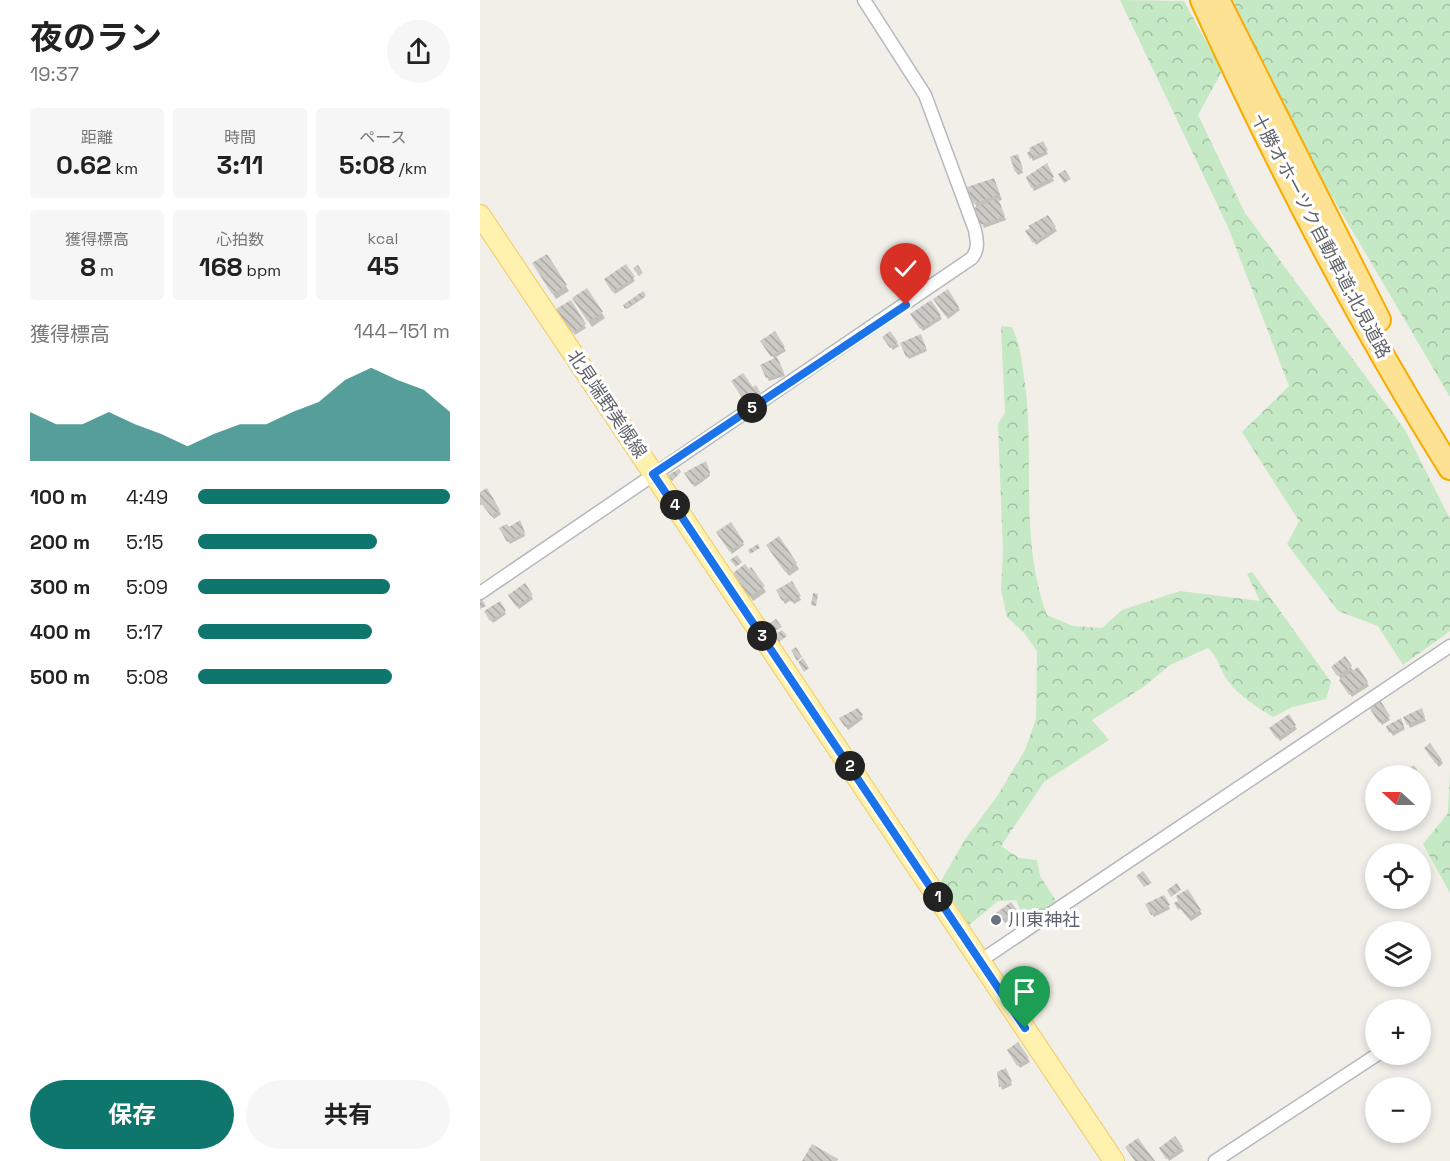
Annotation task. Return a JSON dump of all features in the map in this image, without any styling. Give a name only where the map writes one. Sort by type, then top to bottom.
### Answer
[{"type":"highway","name":"十勝オホーツク自動車道;北見道路","points":[[1202,0],[1228,38],[1365,310],[1450,468]]},
{"type":"highway","name":"十勝オホーツク自動車道;北見道路","points":[[1218,0],[1228,38]]},
{"type":"highway","name":"十勝オホーツク自動車道;北見道路","points":[[1365,310],[1450,443]]},
{"type":"main road","name":"北見端野美幌線","points":[[480,215],[1114,1161]]},
{"type":"street","points":[[480,592],[844,347],[976,253],[978,242],[975,230],[925,95],[864,0]]},
{"type":"street","points":[[981,962],[1450,646]]},
{"type":"street","points":[[1215,1161],[1365,1063]]},
{"type":"green space","points":[[1120,0],[1184,1],[1222,71],[1198,115],[1245,213],[1405,430],[1450,519],[1450,631],[1403,665],[1378,626],[1338,611],[1287,544],[1299,521],[1242,432],[1289,386],[1228,227]]},
{"type":"green space","points":[[1233,0],[1450,0],[1450,397],[1279,106]]},
{"type":"green space","points":[[1001,326],[1012,327],[1022,362],[1028,413],[1030,530],[1038,587],[1047,615],[1073,626],[1102,628],[1122,610],[1180,591],[1260,601],[1247,574],[1252,572],[1331,682],[1326,699],[1292,707],[1273,717],[1232,686],[1208,648],[1170,665],[1142,688],[1092,720],[1109,740],[1044,782],[1001,846],[1019,858],[1037,860],[1040,876],[1056,901],[1027,925],[1016,900],[998,901],[969,925],[941,881],[966,838],[998,795],[1025,750],[1036,719],[1037,651],[1024,633],[1007,617],[1001,590],[1003,552],[998,424],[1005,413]]},
{"type":"green space","points":[[1450,771],[1450,893],[1431,859],[1431,843],[1424,843],[1448,813]]},
{"type":"building","points":[[1043,141],[1048,150],[1030,159],[1027,153],[1030,151],[1029,148]]},
{"type":"building","points":[[1018,154],[1023,169],[1015,172],[1010,157]]},
{"type":"building","points":[[1047,163],[1054,177],[1031,188],[1026,177]]},
{"type":"building","points":[[1065,170],[1071,179],[1064,183],[1058,174]]},
{"type":"building","points":[[994,178],[1000,194],[973,204],[967,187]]},
{"type":"building","points":[[998,198],[1005,216],[980,225],[974,208]]},
{"type":"building","points":[[1048,215],[1056,227],[1033,243],[1025,231],[1030,228],[1028,226]]},
{"type":"building","points":[[547,254],[567,285],[552,294],[532,263]]},
{"type":"building","points":[[626,264],[635,277],[612,292],[604,279]]},
{"type":"building","points":[[638,265],[643,273],[639,276],[633,268]]},
{"type":"building","points":[[587,288],[603,312],[588,322],[572,298]]},
{"type":"building","points":[[948,289],[959,307],[945,316],[933,299]]},
{"type":"building","points":[[643,291],[646,295],[625,309],[623,305]]},
{"type":"building","points":[[571,300],[586,324],[572,333],[556,309]]},
{"type":"building","points":[[931,300],[941,315],[920,329],[910,314]]},
{"type":"building","points":[[775,331],[785,347],[771,357],[760,341]]},
{"type":"building","points":[[890,331],[898,342],[890,348],[882,337]]},
{"type":"building","points":[[921,334],[926,348],[906,357],[900,343]]},
{"type":"building","points":[[777,357],[784,372],[766,378],[760,365]]},
{"type":"building","points":[[743,373],[753,387],[756,385],[760,392],[745,402],[731,381]]},
{"type":"building","points":[[706,461],[710,473],[692,485],[684,473]]},
{"type":"building","points":[[679,469],[681,472],[672,481],[668,475]]},
{"type":"building","points":[[487,488],[500,510],[491,516],[482,504],[480,505],[480,492]]},
{"type":"building","points":[[520,520],[525,533],[507,542],[499,528],[507,524],[509,527]]},
{"type":"building","points":[[731,522],[744,542],[729,551],[716,532]]},
{"type":"building","points":[[779,536],[797,563],[785,572],[766,545]]},
{"type":"building","points":[[758,544],[760,548],[750,554],[748,550]]},
{"type":"building","points":[[737,555],[742,562],[736,567],[730,560]]},
{"type":"building","points":[[745,564],[749,569],[751,567],[765,586],[749,597],[733,573]]},
{"type":"building","points":[[792,581],[801,596],[791,602],[788,598],[782,601],[776,590]]},
{"type":"building","points":[[525,583],[533,595],[516,607],[508,595]]},
{"type":"building","points":[[813,593],[818,594],[816,606],[811,605]]},
{"type":"building","points":[[482,599],[486,606],[480,609],[480,600]]},
{"type":"building","points":[[500,601],[506,611],[490,621],[484,611]]},
{"type":"building","points":[[776,619],[782,627],[773,632],[768,624]]},
{"type":"building","points":[[782,630],[787,636],[779,642],[775,635]]},
{"type":"building","points":[[796,647],[802,657],[797,661],[791,650]]},
{"type":"building","points":[[1345,656],[1352,666],[1337,676],[1331,667]]},
{"type":"building","points":[[803,658],[809,668],[804,672],[798,662]]},
{"type":"building","points":[[1358,667],[1368,682],[1349,695],[1339,680]]},
{"type":"building","points":[[1380,700],[1390,716],[1379,723],[1369,707]]},
{"type":"building","points":[[858,708],[863,715],[845,727],[839,718]]},
{"type":"building","points":[[1422,708],[1425,717],[1407,725],[1403,717]]},
{"type":"building","points":[[1289,714],[1296,725],[1277,739],[1269,728]]},
{"type":"building","points":[[1401,718],[1404,726],[1389,733],[1386,726]]},
{"type":"building","points":[[1430,743],[1442,760],[1436,764],[1424,748]]},
{"type":"building","points":[[1143,871],[1152,883],[1144,887],[1136,876]]},
{"type":"building","points":[[1177,883],[1181,890],[1171,897],[1167,890]]},
{"type":"building","points":[[1188,889],[1201,910],[1188,918],[1181,908],[1178,910],[1174,903],[1178,901],[1176,896]]},
{"type":"building","points":[[1164,895],[1170,905],[1151,915],[1145,904]]},
{"type":"building","points":[[1011,902],[1017,910],[1002,921],[996,913]]},
{"type":"building","points":[[1018,1042],[1029,1058],[1017,1066],[1007,1050]]},
{"type":"building","points":[[1006,1068],[1012,1082],[999,1087],[997,1072]]},
{"type":"building","points":[[1175,1136],[1183,1147],[1166,1159],[1159,1148]]},
{"type":"building","points":[[1138,1138],[1155,1161],[1135,1161],[1125,1147]]},
{"type":"building","points":[[812,1144],[838,1159],[837,1161],[802,1161]]},
{"type":"place","name":"川東神社","points":[[996,920]]},
{"type":"route","points":[[906,305],[653,474],[1025,1028]]}]
